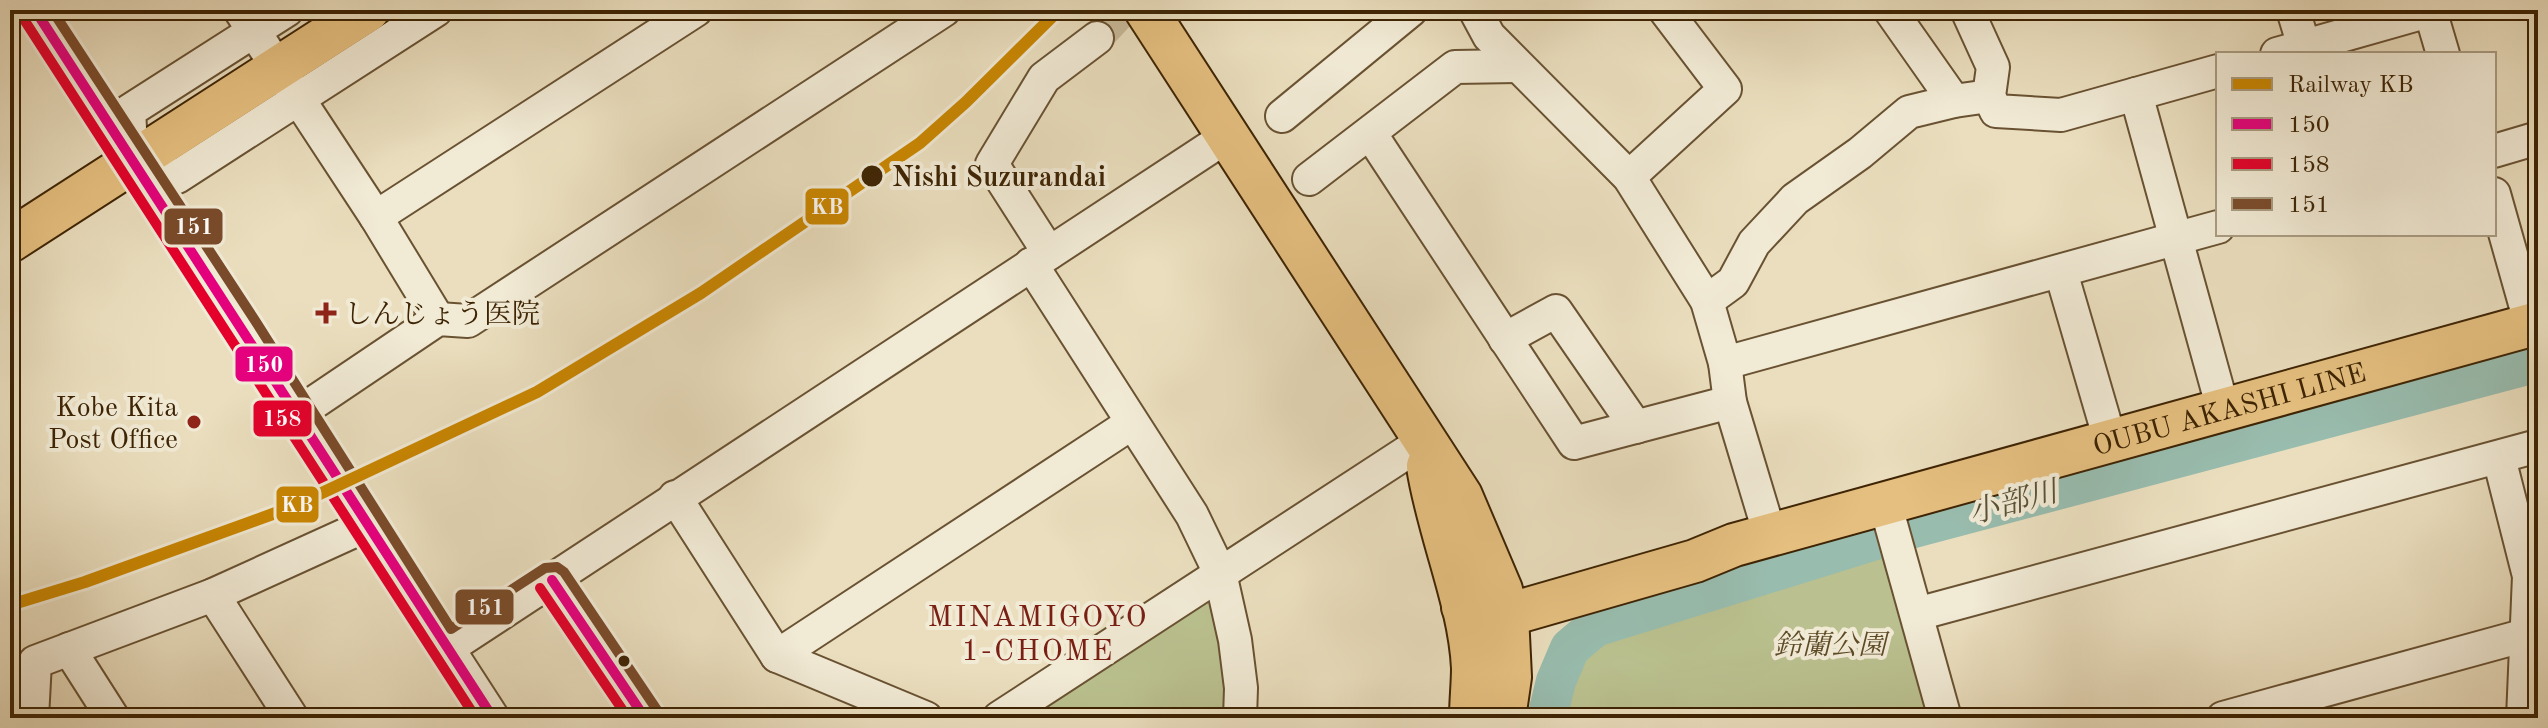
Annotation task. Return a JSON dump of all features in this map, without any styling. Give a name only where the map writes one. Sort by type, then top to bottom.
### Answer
[{"type":"main road","points":[[10,241],[132,162],[288,84],[368,10]]},
{"type":"main road","points":[[1146,10],[1461,496],[1504,602],[1510,677],[1504,718]]},
{"type":"main road","name":"OUBU AKASHI LINE","points":[[1463,607],[1504,602],[1695,561],[1752,540],[1887,510],[2110,440],[2534,324]]},
{"type":"main road","points":[[1424,441],[1433,502],[1463,607],[1473,666],[1471,718]]},
{"type":"street","points":[[35,10],[493,718]]},
{"type":"street","points":[[132,162],[129,111],[247,21],[287,10]]},
{"type":"street","points":[[288,84],[436,10]]},
{"type":"street","points":[[376,217],[696,10]]},
{"type":"street","points":[[1282,116],[1411,10]]},
{"type":"street","points":[[1475,10],[1489,36],[1629,177],[1707,301],[1725,363],[1752,540]]},
{"type":"street","points":[[1629,177],[1725,89],[1665,10]]},
{"type":"street","points":[[1890,10],[1954,101]]},
{"type":"street","points":[[1967,10],[1993,67],[1989,96],[1996,111],[2061,115],[2216,72]]},
{"type":"street","points":[[2293,10],[2314,48],[2431,10],[2442,52]]},
{"type":"street","points":[[306,427],[438,319],[468,321],[930,14]]},
{"type":"street","points":[[247,21],[376,217],[438,319]]},
{"type":"street","points":[[1097,38],[1044,78],[992,164],[1040,258],[1132,423],[1192,515],[1220,573],[1235,640],[1241,688],[1240,718]]},
{"type":"street","points":[[1309,179],[1455,67],[1517,66]]},
{"type":"street","points":[[2136,94],[2223,409]]},
{"type":"street","points":[[1707,301],[1733,282],[1754,243],[1795,199],[1860,153],[1909,112],[1989,96]]},
{"type":"street","points":[[1370,133],[1574,443],[1730,402]]},
{"type":"street","points":[[447,649],[1229,135]]},
{"type":"street","points":[[2496,150],[2538,138]]},
{"type":"street","points":[[2496,200],[2534,324]]},
{"type":"street","points":[[1725,363],[2216,228]]},
{"type":"street","points":[[2061,272],[2110,440]]},
{"type":"street","points":[[1505,339],[1556,311],[1636,427]]},
{"type":"street","points":[[777,656],[1132,423]]},
{"type":"street","points":[[999,718],[1424,441]]},
{"type":"street","points":[[1917,614],[2538,446]]},
{"type":"street","points":[[2499,458],[2529,576],[2523,718]]},
{"type":"street","points":[[675,497],[777,656],[926,718]]},
{"type":"street","points":[[1887,510],[1945,718]]},
{"type":"street","points":[[32,718],[35,662],[213,595],[361,515]]},
{"type":"street","points":[[552,580],[645,718]]},
{"type":"street","points":[[213,595],[292,718]]},
{"type":"street","points":[[2223,718],[2526,635]]},
{"type":"street","points":[[69,649],[113,718]]},
{"type":"green space","name":"鈴蘭公園","points":[[1881,551],[1929,718],[1557,718],[1565,684],[1577,654],[1603,635]]},
{"type":"green space","points":[[1220,573],[1240,718],[999,718]]},
{"type":"waterway","name":"小部川","points":[[1547,718],[1556,681],[1570,648],[1595,627],[1914,528],[2538,362]]},
{"type":"tunnel","points":[[1097,38],[1123,10]]},
{"type":"rail line","name":"KB","points":[[10,605],[85,582],[292,507],[537,392],[701,293],[920,143],[1059,10]]},
{"type":"transit line","name":"150","points":[[35,10],[493,718]]},
{"type":"transit line","name":"151","points":[[52,10],[256,322],[451,629],[545,568],[557,567],[564,572],[657,710]]},
{"type":"transit line","name":"158","points":[[23,18],[476,718]]},
{"type":"transit line","name":"150","points":[[552,580],[645,718]]},
{"type":"transit line","name":"158","points":[[540,588],[628,718]]},
{"type":"place","name":"Nishi Suzurandai","points":[[872,176]]},
{"type":"place","name":"しんじょう医院","points":[[326,313]]},
{"type":"place","name":"Kobe Kita Post Office","points":[[194,422]]},
{"type":"district","name":"MINAMIGOYO 1-CHOME","points":[[1038,633]]}]
